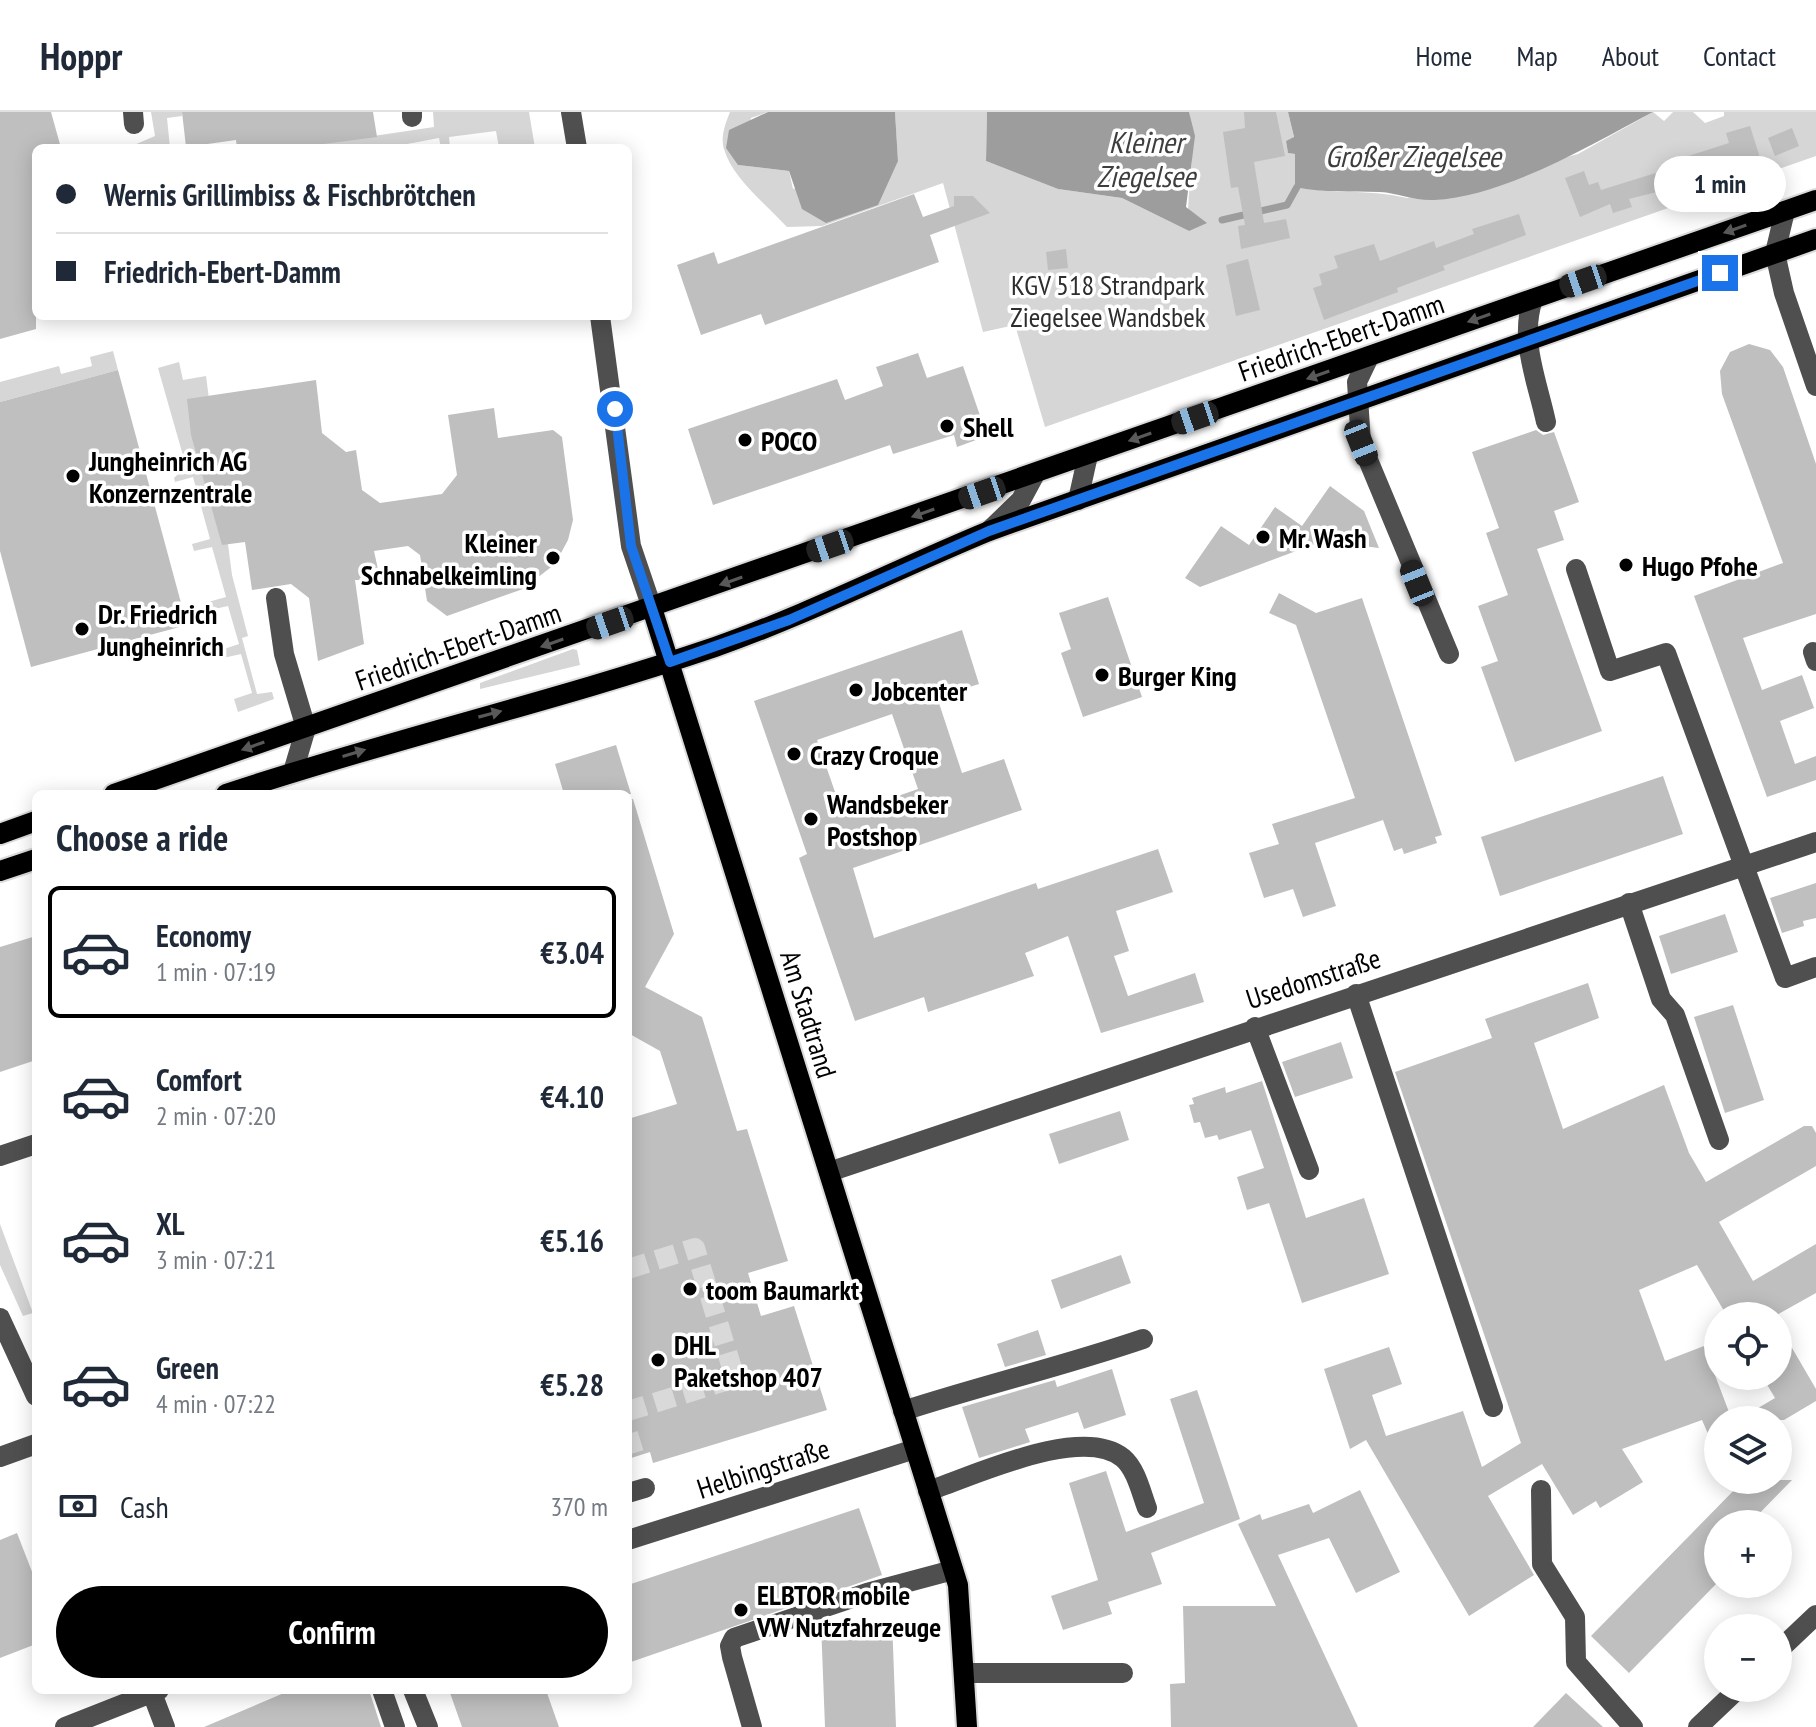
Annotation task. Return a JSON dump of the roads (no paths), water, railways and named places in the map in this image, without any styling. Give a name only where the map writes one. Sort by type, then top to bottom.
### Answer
[{"type":"main road","name":"Friedrich-Ebert-Damm","points":[[126,790],[1816,200]]},
{"type":"main road","points":[[238,790],[670,662],[789,620],[989,531],[1816,239]]},
{"type":"main road","name":"Am Stadtrand","points":[[652,608],[958,1585],[966,1673],[967,1727]]},
{"type":"main road","points":[[0,834],[32,822]]},
{"type":"main road","points":[[0,871],[32,860]]},
{"type":"street","points":[[571,112],[576,144]]},
{"type":"street","points":[[1785,211],[1775,253],[1784,293],[1816,386]]},
{"type":"street","points":[[1533,299],[1526,319],[1526,341],[1546,422]]},
{"type":"street","name":"Am Stadtrand","points":[[601,320],[631,546],[652,608]]},
{"type":"street","points":[[1369,357],[1357,382],[1355,402],[1361,443],[1449,654]]},
{"type":"street","points":[[1078,500],[1088,455]]},
{"type":"street","points":[[989,531],[1021,500],[1035,474]]},
{"type":"street","points":[[1576,569],[1610,671],[1666,653],[1785,978],[1816,967]]},
{"type":"street","points":[[276,598],[284,654],[306,728],[293,772]]},
{"type":"street","name":"Usedomstraße","points":[[829,1172],[1255,1027],[1816,842]]},
{"type":"street","points":[[1629,903],[1661,999],[1675,1015],[1719,1140]]},
{"type":"street","points":[[1356,994],[1493,1407]]},
{"type":"street","points":[[1255,1027],[1309,1170]]},
{"type":"street","points":[[0,1156],[32,1145]]},
{"type":"street","points":[[0,1318],[32,1387]]},
{"type":"street","points":[[903,1411],[998,1380],[1056,1369],[1143,1339]]},
{"type":"street","points":[[0,1457],[32,1445]]},
{"type":"street","points":[[928,1491],[1063,1447],[1101,1446],[1124,1459],[1137,1480],[1147,1508]]},
{"type":"street","name":"Helbingstraße","points":[[632,1539],[915,1449]]},
{"type":"street","points":[[1541,1490],[1542,1564],[1575,1617],[1576,1662],[1633,1727]]},
{"type":"street","points":[[752,1727],[732,1657],[730,1646],[734,1638],[867,1593],[953,1570]]},
{"type":"street","points":[[1792,1638],[1816,1615]]},
{"type":"street","points":[[966,1673],[1123,1673]]},
{"type":"street","points":[[65,1727],[148,1694]]},
{"type":"street","points":[[157,1694],[165,1727]]},
{"type":"street","points":[[383,1694],[395,1727]]},
{"type":"street","points":[[415,1694],[428,1727]]},
{"type":"street","points":[[1698,1727],[1724,1702]]},
{"type":"water","points":[[768,112],[895,112],[898,161],[878,205],[826,223],[802,209],[789,171],[738,165],[726,148],[729,130]]},
{"type":"water","name":"Kleiner Ziegelsee","points":[[987,112],[1189,112],[1195,136],[1186,207],[1207,223],[1189,231],[1122,198],[1058,189],[986,161]]},
{"type":"water","name":"Großer Ziegelsee","points":[[1288,112],[1653,112],[1518,179],[1461,197],[1434,200],[1380,192],[1295,187],[1295,154],[1288,153],[1286,141],[1294,137]]},
{"type":"waterway","points":[[1222,220],[1287,205],[1297,187]]},
{"type":"tunnel","points":[[632,1268],[695,1248],[735,1378],[632,1410]]},
{"type":"tunnel","points":[[632,1447],[635,1457]]},
{"type":"place","name":"Shell","points":[[947,426]]},
{"type":"place","name":"POCO","points":[[745,440]]},
{"type":"place","name":"Jungheinrich AG Konzernzentrale","points":[[73,476]]},
{"type":"place","name":"Mr. Wash","points":[[1263,537]]},
{"type":"place","name":"Kleiner Schnabelkeimling","points":[[553,558]]},
{"type":"place","name":"Hugo Pfohe","points":[[1626,565]]},
{"type":"place","name":"Dr. Friedrich Jungheinrich","points":[[82,629]]},
{"type":"place","name":"Burger King","points":[[1102,675]]},
{"type":"place","name":"Jobcenter","points":[[856,690]]},
{"type":"place","name":"Crazy Croque","points":[[794,754]]},
{"type":"place","name":"Wandsbeker Postshop","points":[[811,819]]},
{"type":"place","name":"toom Baumarkt","points":[[690,1289]]},
{"type":"place","name":"DHL Paketshop 407","points":[[658,1360]]},
{"type":"place","name":"ELBTOR mobile VW Nutzfahrzeuge","points":[[741,1610]]},
{"type":"park label","name":"KGV 518 Strandpark Ziegelsee Wandsbek","points":[[1108,300]]}]
